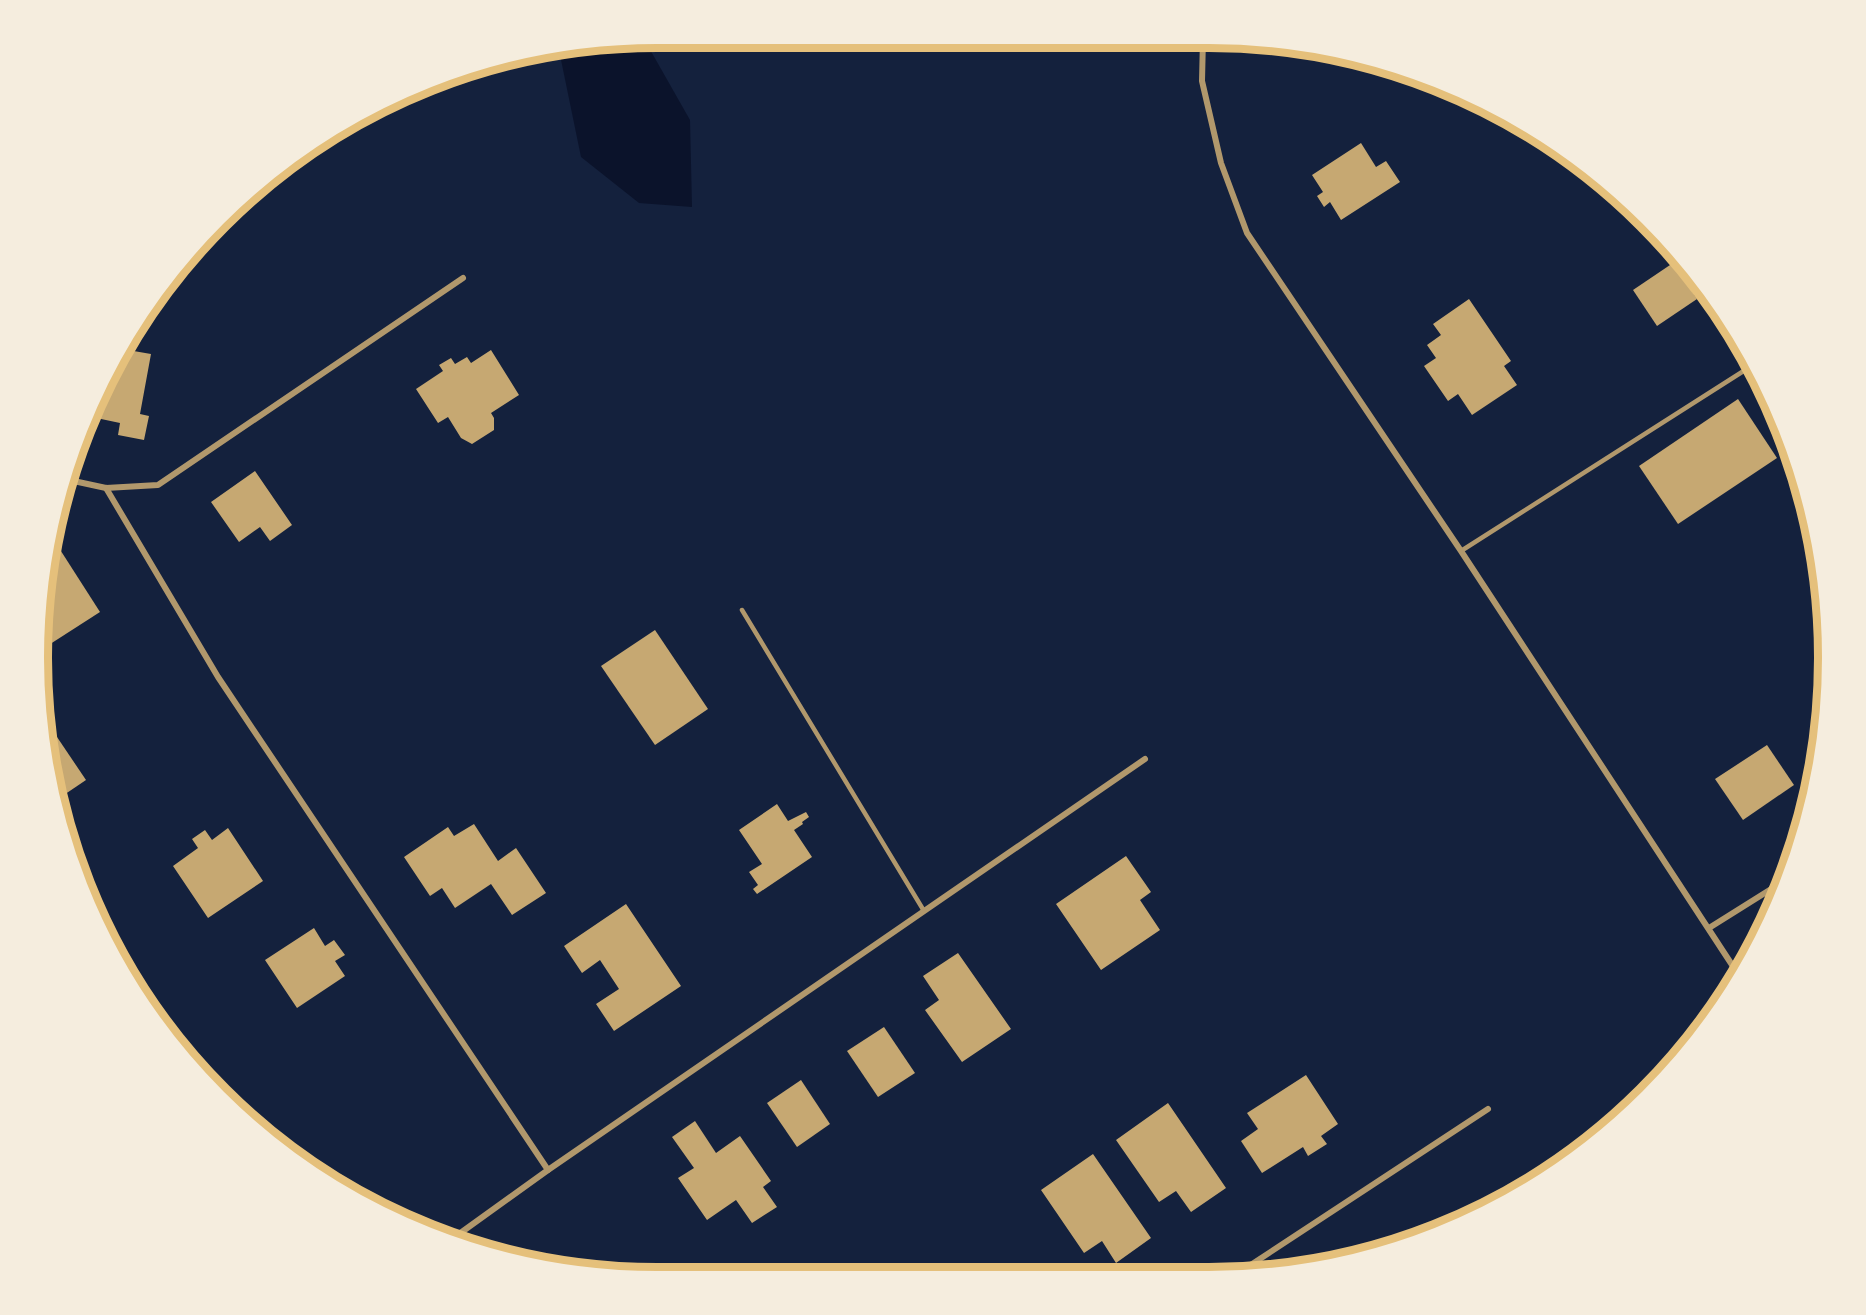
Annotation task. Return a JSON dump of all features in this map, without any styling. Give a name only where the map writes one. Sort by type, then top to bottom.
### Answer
[{"type":"street","points":[[1203,48],[1202,81],[1221,163],[1247,233],[1461,551],[1733,966]]},
{"type":"street","points":[[74,481],[106,488],[158,485],[463,278]]},
{"type":"street","points":[[106,488],[218,677],[548,1170]]},
{"type":"street","points":[[459,1234],[548,1170],[1145,759]]},
{"type":"street","points":[[1709,928],[1774,887]]},
{"type":"street","points":[[1249,1266],[1488,1109]]},
{"type":"lane","points":[[1461,551],[1745,370]]},
{"type":"lane","points":[[741,610],[924,911]]},
{"type":"water","points":[[649,48],[690,120],[692,207],[639,203],[581,157],[560,56],[618,49]]},
{"type":"building","points":[[1361,143],[1376,167],[1386,161],[1400,182],[1341,220],[1330,202],[1324,207],[1317,196],[1323,192],[1312,175]]},
{"type":"building","points":[[1673,263],[1697,299],[1657,326],[1633,290]]},
{"type":"building","points":[[1469,299],[1511,361],[1504,366],[1517,385],[1472,415],[1458,394],[1448,401],[1424,366],[1436,358],[1427,345],[1441,335],[1433,324]]},
{"type":"building","points":[[491,350],[519,395],[491,413],[494,418],[494,430],[472,444],[461,438],[448,417],[438,423],[416,389],[443,371],[439,365],[451,358],[455,364],[467,357],[471,363]]},
{"type":"building","points":[[131,351],[151,354],[140,414],[149,416],[144,440],[118,435],[120,423],[97,418]]},
{"type":"building","points":[[1738,399],[1777,458],[1678,524],[1639,466]]},
{"type":"building","points":[[255,471],[292,525],[270,541],[260,527],[239,542],[211,502]]},
{"type":"building","points":[[58,548],[100,612],[48,645],[53,578]]},
{"type":"building","points":[[655,630],[708,709],[655,745],[601,666]]},
{"type":"building","points":[[57,737],[86,780],[64,795],[60,776],[53,739]]},
{"type":"building","points":[[1767,745],[1794,785],[1743,820],[1715,779]]},
{"type":"building","points":[[777,804],[788,821],[806,812],[809,817],[794,830],[812,857],[757,894],[753,889],[758,885],[749,872],[762,864],[739,830]]},
{"type":"building","points":[[474,824],[498,861],[516,848],[546,893],[512,915],[491,884],[455,908],[442,888],[430,896],[404,857],[448,827],[454,836]]},
{"type":"building","points":[[228,828],[263,881],[208,918],[173,866],[198,848],[192,839],[205,830],[212,840]]},
{"type":"building","points":[[1126,856],[1151,892],[1140,900],[1160,930],[1101,970],[1056,904]]},
{"type":"building","points":[[626,904],[681,986],[614,1031],[596,1004],[619,989],[600,960],[582,973],[564,946]]},
{"type":"building","points":[[314,928],[325,946],[334,940],[345,955],[335,961],[345,976],[297,1008],[265,960]]},
{"type":"building","points":[[958,953],[1011,1029],[962,1062],[925,1010],[939,1000],[923,976]]},
{"type":"building","points":[[884,1027],[915,1073],[878,1097],[847,1051]]},
{"type":"building","points":[[1306,1075],[1338,1124],[1321,1136],[1327,1144],[1308,1156],[1303,1147],[1262,1173],[1241,1141],[1258,1129],[1247,1113]]},
{"type":"building","points":[[801,1080],[830,1124],[797,1147],[767,1103]]},
{"type":"building","points":[[1168,1103],[1226,1188],[1191,1212],[1176,1191],[1159,1202],[1116,1140]]},
{"type":"building","points":[[695,1121],[716,1153],[740,1136],[771,1181],[763,1187],[777,1207],[752,1223],[736,1200],[707,1220],[678,1178],[694,1168],[672,1137]]},
{"type":"building","points":[[1093,1154],[1151,1238],[1116,1263],[1102,1241],[1084,1253],[1041,1190]]}]
